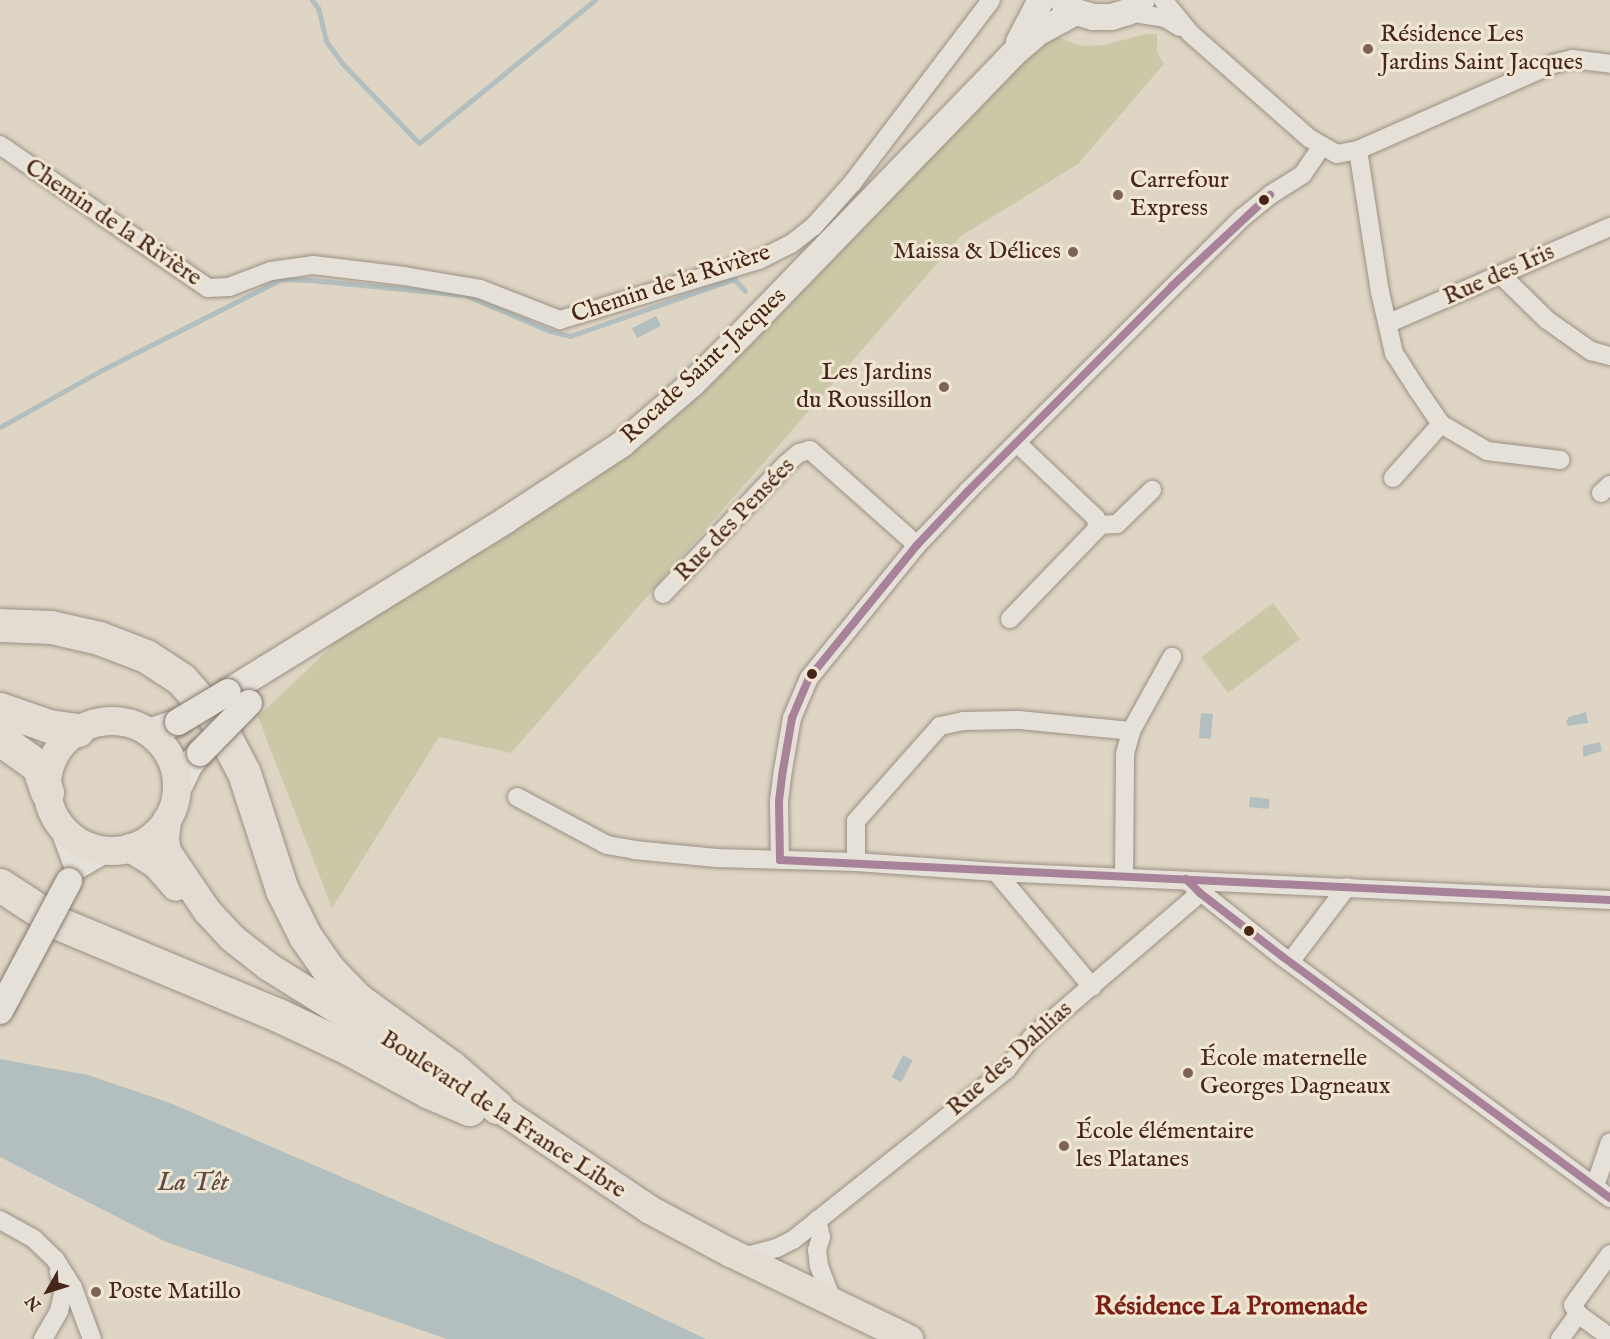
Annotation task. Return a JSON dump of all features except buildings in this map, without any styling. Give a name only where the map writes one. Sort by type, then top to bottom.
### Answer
[{"type":"highway","points":[[0,624],[51,627],[99,638],[146,656],[181,679],[214,716],[244,773],[282,890],[305,936],[327,968],[357,999],[451,1067],[483,1108]]},
{"type":"highway","points":[[0,710],[49,726],[78,730]]},
{"type":"highway","points":[[0,739],[38,766],[47,792]]},
{"type":"highway","points":[[0,885],[74,931],[278,1015],[350,1049],[427,1091],[483,1108]]},
{"type":"main road","points":[[1012,55],[1041,0]]},
{"type":"main road","points":[[1012,55],[1069,6],[1093,17],[1111,17],[1135,6]]},
{"type":"main road","name":"Rocade Saint-Jacques","points":[[238,698],[284,671],[349,619],[584,471],[657,415],[764,311],[1012,55]]},
{"type":"main road","points":[[148,732],[238,698]]},
{"type":"main road","points":[[0,1011],[73,874],[118,849],[157,832],[167,820],[176,793],[189,766],[238,698]]},
{"type":"main road","points":[[118,849],[83,843],[64,830],[52,813],[47,792],[48,774],[53,756],[64,741],[78,730],[95,723],[113,721],[131,724],[148,732],[161,743],[171,758],[176,775],[176,793]]},
{"type":"main road","name":"Boulevard de la France Libre","points":[[167,820],[165,839],[168,852],[208,912],[232,938],[269,967],[462,1088],[483,1108],[644,1219],[792,1295],[899,1339]]},
{"type":"main road","points":[[64,830],[73,874]]},
{"type":"main road","name":"Boulevard de la France Libre","points":[[118,849],[156,864],[168,876],[220,944],[255,971],[650,1210],[730,1253],[909,1339]]},
{"type":"street","name":"Chemin de la Rivière","points":[[0,145],[208,288],[229,287],[271,272],[313,265],[404,276],[480,289],[560,320],[759,260],[791,244],[814,226],[853,182],[991,0]]},
{"type":"street","points":[[1163,0],[1190,33],[1309,138],[1337,154],[1358,150],[1553,64],[1572,59],[1610,64]]},
{"type":"street","points":[[1135,6],[1165,18],[1190,33]]},
{"type":"street","points":[[780,860],[779,801],[792,718],[809,678],[830,650],[917,545],[1242,218],[1270,195],[1303,174],[1322,146]]},
{"type":"street","points":[[1358,150],[1380,292],[1389,323],[1394,353],[1441,424],[1487,451],[1560,460]]},
{"type":"street","name":"Rue des Iris","points":[[1389,323],[1610,227]]},
{"type":"street","points":[[1501,276],[1547,320],[1591,351],[1610,356]]},
{"type":"street","points":[[1393,478],[1441,424]]},
{"type":"street","points":[[1010,619],[1097,529],[1096,518],[1017,443]]},
{"type":"street","name":"Rue des Pensées","points":[[663,594],[785,465],[799,453],[810,450],[917,545]]},
{"type":"street","points":[[1097,525],[1117,524],[1152,490]]},
{"type":"street","points":[[1124,876],[1125,754],[1131,730],[1172,657]]},
{"type":"street","points":[[856,862],[856,821],[940,726],[963,721],[1019,720],[1131,730]]},
{"type":"street","points":[[517,797],[607,844],[634,850],[717,858],[856,862],[996,872],[1124,876],[1610,900]]},
{"type":"street","points":[[996,872],[1092,987]]},
{"type":"street","points":[[1186,879],[1200,893],[1290,962],[1610,1198]]},
{"type":"street","points":[[1290,962],[1347,887]]},
{"type":"street","name":"Rue des Dahlias","points":[[730,1253],[747,1256],[777,1248],[793,1240],[1006,1070],[1032,1037],[1200,893]]},
{"type":"street","points":[[1595,1186],[1610,1142]]},
{"type":"street","points":[[0,1220],[34,1239],[55,1259],[73,1288],[92,1339]]},
{"type":"street","points":[[817,1220],[821,1237],[817,1250],[819,1266],[833,1302]]},
{"type":"street","points":[[1610,1254],[1573,1305],[1578,1314],[1610,1337]]},
{"type":"street","points":[[43,1339],[59,1311],[64,1290],[55,1259]]},
{"type":"street","points":[[1560,1339],[1578,1314]]},
{"type":"shaded area","points":[[1145,34],[1157,34],[1157,52],[1164,64],[1078,164],[961,236],[511,753],[439,737],[332,908],[258,717],[341,637],[588,484],[666,424],[719,374],[949,140],[1035,45],[1054,36],[1081,46],[1105,45]]},
{"type":"shaded area","points":[[1273,603],[1300,639],[1228,693],[1201,657]]},
{"type":"water","points":[[656,316],[661,326],[637,338],[632,328]]},
{"type":"water","points":[[1586,712],[1588,723],[1568,726],[1566,722],[1569,717]]},
{"type":"water","points":[[1201,713],[1213,714],[1211,739],[1199,738]]},
{"type":"water","points":[[1600,742],[1602,751],[1583,757],[1583,746]]},
{"type":"water","points":[[1250,797],[1270,799],[1269,809],[1249,807]]},
{"type":"water","points":[[903,1055],[913,1060],[901,1082],[892,1077]]},
{"type":"water","name":"La Têt","points":[[0,1059],[88,1075],[170,1103],[581,1280],[706,1339],[447,1339],[166,1242],[0,1157]]},
{"type":"waterway","points":[[312,0],[318,8],[326,41],[342,63],[419,143],[595,0]]},
{"type":"waterway","points":[[0,427],[100,371],[281,279],[465,295],[550,331],[570,336],[734,279],[745,291]]},
{"type":"transit line","points":[[780,860],[779,801],[783,770],[792,718],[809,678],[917,545],[968,491],[1172,286],[1270,195]]},
{"type":"transit line","points":[[780,860],[1610,900]]},
{"type":"transit line","points":[[1186,879],[1200,893],[1283,957],[1610,1198]]},
{"type":"place","name":"Résidence Les Jardins Saint Jacques","points":[[1368,49]]},
{"type":"place","name":"Carrefour Express","points":[[1118,195]]},
{"type":"place","name":"Maissa & Délices","points":[[1073,252]]},
{"type":"place","name":"Les Jardins du Roussillon","points":[[944,387]]},
{"type":"place","name":"École maternelle Georges Dagneaux","points":[[1188,1073]]},
{"type":"place","name":"École élémentaire les Platanes","points":[[1064,1146]]},
{"type":"place","name":"Poste Matillo","points":[[96,1292]]},
{"type":"district","name":"Résidence La Promenade","points":[[1231,1307]]}]
